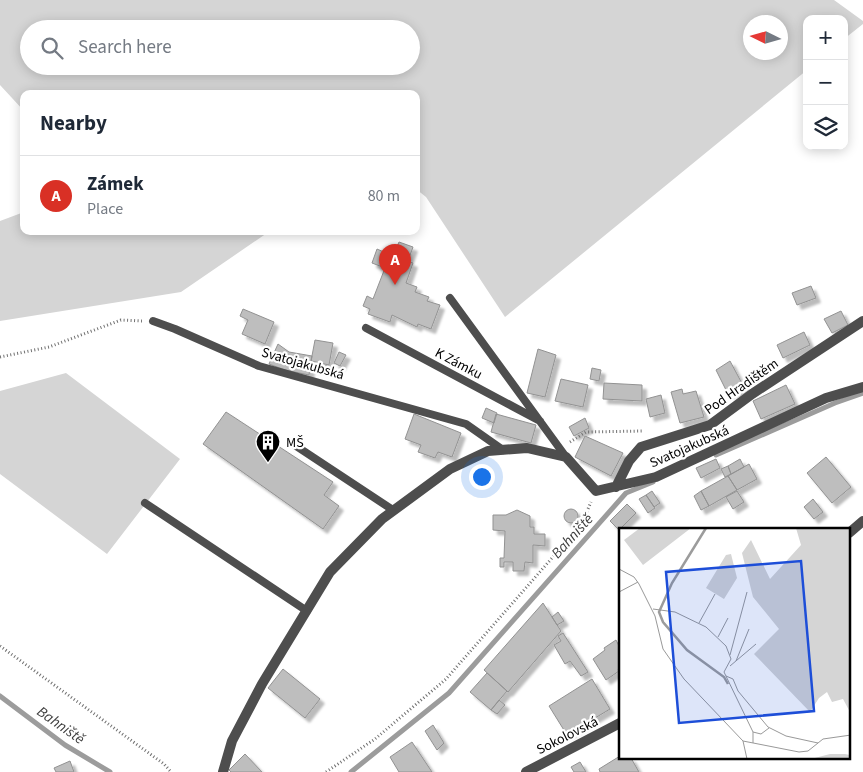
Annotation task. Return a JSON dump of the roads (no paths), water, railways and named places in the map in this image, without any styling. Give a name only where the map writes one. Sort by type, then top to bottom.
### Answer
[{"type":"street","name":"Pod Hradištěm","points":[[616,487],[629,461],[641,447],[710,425],[752,394],[863,321]]},
{"type":"street","name":"Svatojakubská","points":[[563,454],[596,491],[616,487],[656,477],[826,398],[863,386]]},
{"type":"street","points":[[223,772],[232,741],[262,684],[330,572],[382,518],[450,469],[488,451],[526,448],[563,454]]},
{"type":"street","points":[[850,532],[863,521]]},
{"type":"street","name":"Sokolovská","points":[[526,772],[619,724]]},
{"type":"lane","points":[[450,298],[563,454]]},
{"type":"lane","name":"Svatojakubská","points":[[152,321],[175,329],[258,366],[466,424],[502,450]]},
{"type":"lane","name":"K Zámku","points":[[366,328],[540,420]]},
{"type":"lane","points":[[290,442],[393,510]]},
{"type":"lane","points":[[145,504],[307,611]]},
{"type":"waterway","name":"Bahniště","points":[[716,455],[835,403],[863,393]]},
{"type":"waterway","name":"Bahniště","points":[[351,772],[449,693],[626,493],[653,482]]},
{"type":"waterway","name":"Bahniště","points":[[0,696],[65,745],[110,772]]},
{"type":"place","name":"Zámek","points":[[395,285]]},
{"type":"place","name":"MŠ","points":[[268,463]]}]
